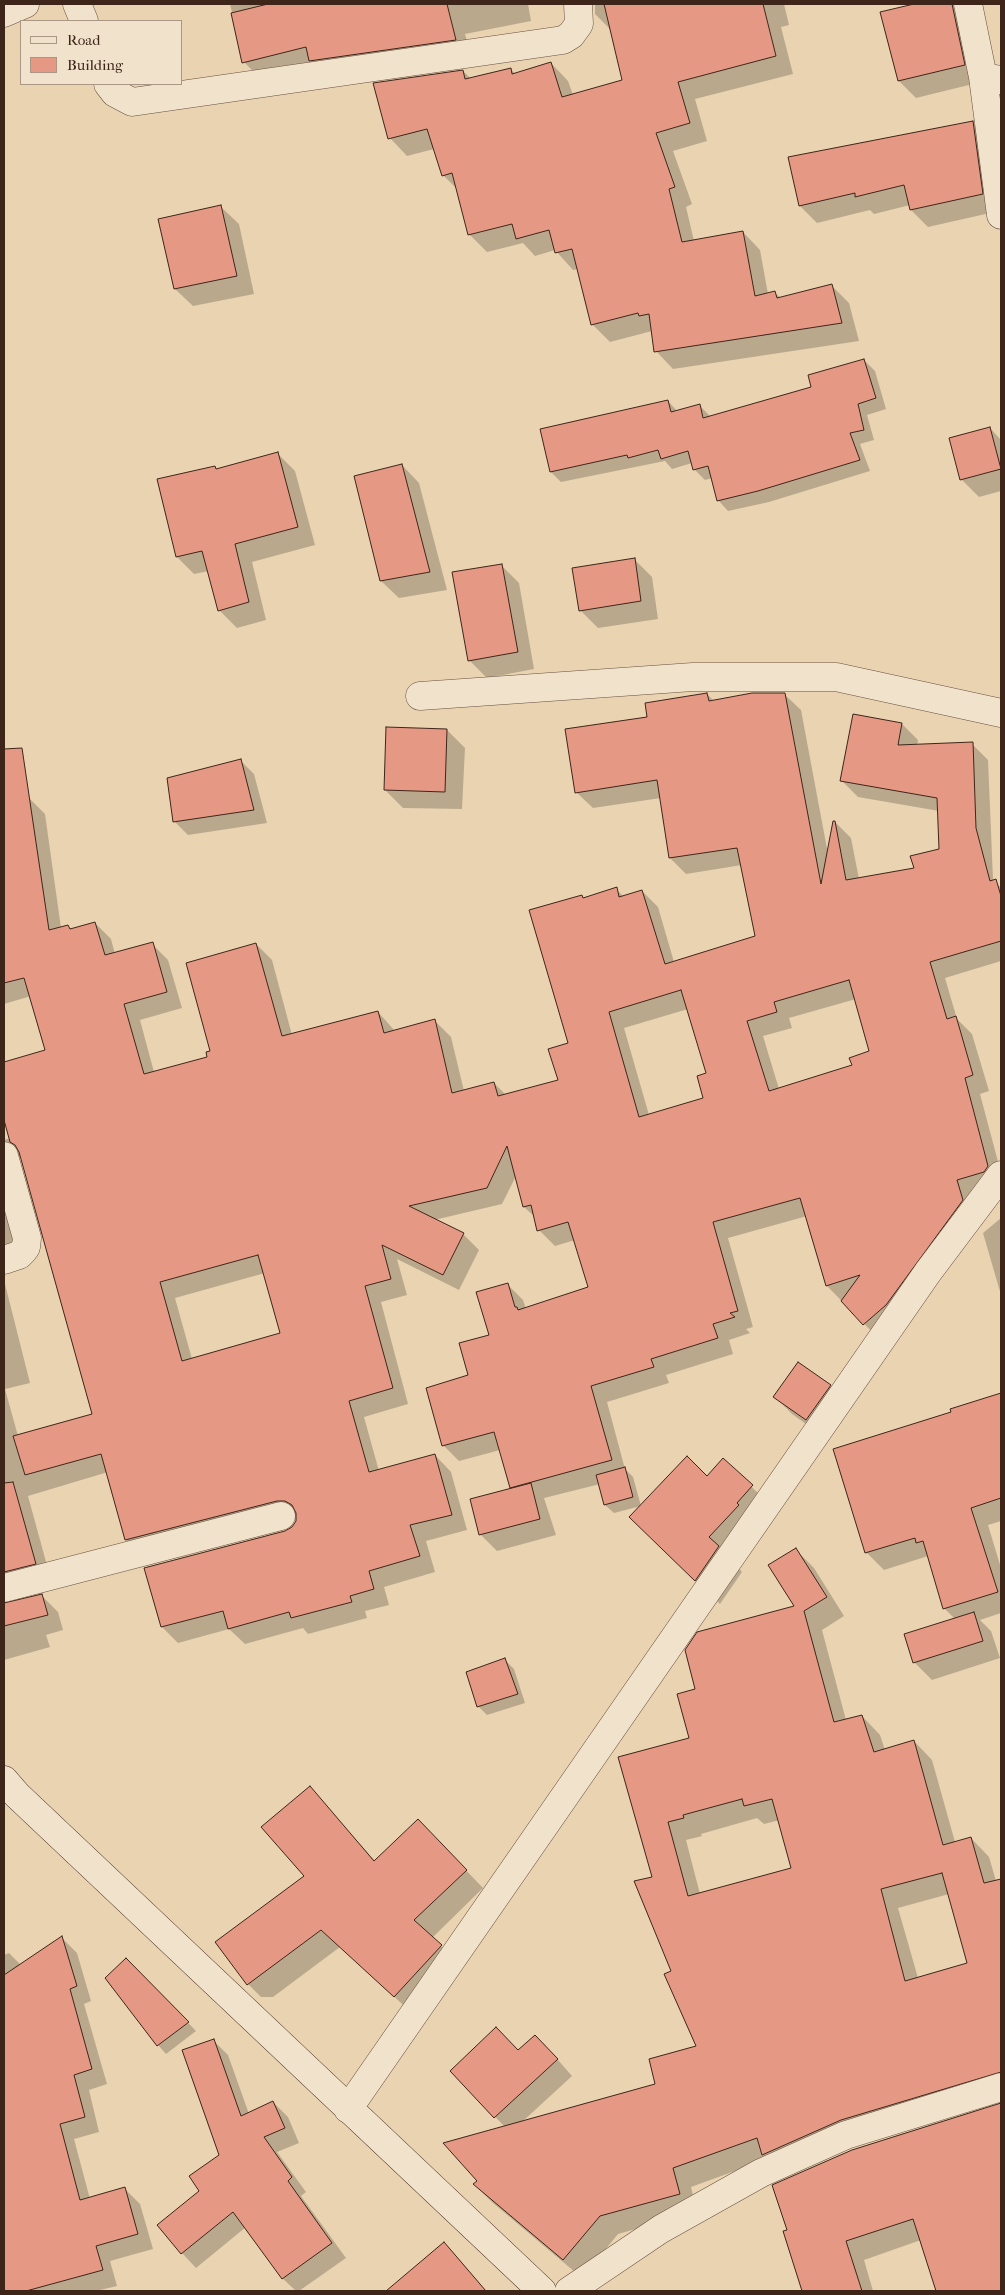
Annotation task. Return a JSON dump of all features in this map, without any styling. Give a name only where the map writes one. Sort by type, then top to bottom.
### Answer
[{"type":"street","points":[[4,13],[26,4]]},
{"type":"street","points":[[77,4],[84,20]]},
{"type":"street","points":[[109,85],[115,94],[132,102],[563,40],[576,30],[579,24],[578,4]]},
{"type":"street","points":[[968,4],[992,78],[1001,214]]},
{"type":"street","points":[[420,696],[693,677],[836,677],[1001,714]]},
{"type":"street","points":[[4,1156],[27,1238],[26,1247],[19,1255],[4,1260]]},
{"type":"street","points":[[348,2108],[928,1272],[1001,1175]]},
{"type":"street","points":[[4,1588],[281,1516]]},
{"type":"street","points":[[8,1792],[542,2291]]},
{"type":"street","points":[[569,2291],[662,2229],[761,2173],[846,2135],[1001,2087]]},
{"type":"building","points":[[268,4],[447,4],[456,40],[309,61],[306,47],[242,63],[231,13]]},
{"type":"building","points":[[604,4],[763,4],[776,56],[678,82],[690,123],[656,133],[675,187],[669,189],[682,242],[743,231],[755,296],[775,291],[777,298],[832,284],[842,323],[654,352],[649,314],[639,316],[638,313],[591,325],[572,249],[555,253],[549,230],[516,239],[512,224],[468,235],[452,173],[442,176],[427,129],[388,139],[373,83],[463,70],[465,79],[511,68],[512,74],[551,62],[562,97],[622,80]]},
{"type":"building","points":[[914,4],[952,4],[965,65],[898,81],[880,12]]},
{"type":"building","points":[[973,121],[983,194],[910,210],[904,185],[855,197],[855,193],[799,206],[788,157]]},
{"type":"building","points":[[221,205],[237,276],[174,289],[158,219]]},
{"type":"building","points":[[864,359],[876,398],[858,404],[864,430],[850,433],[860,460],[758,491],[717,501],[708,466],[693,470],[688,451],[661,459],[658,450],[628,458],[627,455],[550,472],[540,429],[668,400],[671,412],[700,404],[703,418],[811,387],[808,375]]},
{"type":"building","points":[[990,427],[1001,469],[960,480],[949,438]]},
{"type":"building","points":[[278,452],[298,527],[235,544],[249,602],[218,611],[202,551],[176,557],[157,479],[215,466],[216,469]]},
{"type":"building","points":[[402,464],[430,572],[380,581],[354,476]]},
{"type":"building","points":[[635,558],[641,601],[579,611],[572,568]]},
{"type":"building","points":[[502,564],[518,652],[468,661],[452,572]]},
{"type":"building","points":[[707,693],[709,701],[752,693],[785,693],[821,884],[833,821],[835,821],[846,880],[914,868],[910,856],[939,849],[937,798],[840,781],[853,714],[902,723],[898,745],[973,742],[976,828],[990,881],[996,879],[1001,896],[1001,941],[930,962],[947,1019],[956,1016],[973,1075],[965,1078],[988,1166],[984,1172],[957,1180],[963,1200],[886,1305],[863,1325],[841,1301],[860,1275],[826,1286],[800,1198],[713,1222],[738,1311],[730,1313],[735,1317],[713,1324],[718,1338],[651,1359],[654,1367],[591,1386],[612,1460],[510,1488],[494,1432],[442,1446],[426,1388],[468,1375],[459,1343],[489,1335],[476,1292],[508,1283],[515,1307],[518,1310],[588,1287],[568,1222],[537,1231],[531,1205],[523,1207],[507,1146],[487,1188],[409,1206],[464,1233],[443,1275],[382,1245],[391,1279],[365,1286],[393,1388],[349,1401],[369,1472],[435,1454],[452,1515],[410,1525],[420,1556],[369,1571],[374,1589],[350,1596],[352,1602],[291,1618],[289,1612],[228,1629],[223,1611],[161,1627],[144,1568],[285,1531],[292,1527],[296,1521],[296,1513],[292,1505],[285,1501],[277,1501],[125,1540],[101,1454],[25,1475],[13,1436],[92,1414],[19,1152],[15,1145],[10,1142],[4,1120],[4,1062],[45,1050],[24,978],[4,983],[4,749],[22,748],[49,930],[68,925],[70,929],[95,922],[105,955],[153,942],[167,992],[124,1004],[144,1074],[207,1057],[206,1052],[210,1051],[186,963],[256,943],[282,1036],[378,1011],[384,1033],[435,1019],[452,1093],[494,1082],[498,1096],[558,1080],[548,1049],[568,1043],[529,910],[582,895],[583,898],[617,887],[619,897],[642,890],[665,964],[755,936],[737,848],[669,858],[657,780],[575,793],[565,729],[647,717],[645,703]],"holes":[[[849,980],[869,1051],[849,1058],[852,1065],[769,1091],[747,1021],[777,1012],[774,1002]],[[681,990],[706,1073],[697,1076],[703,1098],[639,1117],[609,1012]],[[258,1255],[280,1333],[182,1361],[160,1282]]]},
{"type":"building","points":[[386,727],[447,729],[445,792],[384,790]]},
{"type":"building","points":[[241,759],[254,810],[173,822],[167,778]]},
{"type":"building","points":[[798,1362],[831,1385],[806,1420],[773,1397]]},
{"type":"building","points":[[1001,1393],[1001,1498],[971,1508],[998,1592],[943,1609],[923,1541],[916,1543],[915,1538],[865,1553],[833,1449],[951,1412],[950,1409]]},
{"type":"building","points":[[687,1456],[707,1476],[723,1458],[753,1485],[737,1503],[739,1505],[709,1537],[719,1546],[695,1581],[629,1517]]},
{"type":"building","points":[[625,1467],[633,1497],[604,1505],[596,1475]]},
{"type":"building","points":[[13,1482],[36,1564],[4,1572],[4,1483]]},
{"type":"building","points":[[531,1483],[540,1519],[479,1535],[470,1499]]},
{"type":"building","points":[[796,1548],[827,1597],[804,1611],[834,1722],[862,1715],[874,1752],[914,1740],[943,1845],[971,1837],[984,1883],[1001,1879],[1001,2072],[841,2120],[762,2155],[757,2138],[673,2168],[680,2194],[600,2216],[563,2260],[473,2184],[477,2181],[443,2143],[655,2084],[649,2059],[696,2046],[664,1974],[671,1971],[634,1881],[652,1877],[618,1757],[689,1738],[677,1694],[695,1689],[685,1650],[697,1632],[794,1606],[768,1565]],"holes":[[[742,1799],[744,1806],[772,1799],[791,1868],[688,1896],[668,1822],[684,1818],[683,1815]],[[942,1873],[967,1963],[905,1981],[881,1889]]]},
{"type":"building","points":[[42,1594],[48,1615],[4,1626],[4,1603]]},
{"type":"building","points":[[974,1612],[983,1641],[913,1663],[904,1634]]},
{"type":"building","points":[[505,1658],[518,1694],[477,1707],[466,1672]]},
{"type":"building","points":[[310,1786],[374,1861],[418,1819],[467,1870],[414,1920],[442,1945],[394,1997],[321,1930],[247,1985],[215,1942],[304,1876],[261,1827]]},
{"type":"building","points":[[62,1936],[77,1986],[70,1989],[92,2069],[74,2075],[85,2117],[60,2124],[80,2200],[125,2187],[138,2234],[96,2246],[103,2270],[26,2291],[4,2291],[4,1975]]},
{"type":"building","points":[[126,1958],[189,2022],[157,2046],[105,1978]]},
{"type":"building","points":[[496,2027],[518,2050],[535,2035],[558,2059],[494,2118],[450,2071]]},
{"type":"building","points":[[214,2039],[241,2116],[273,2101],[285,2128],[264,2137],[292,2177],[288,2181],[332,2243],[282,2279],[233,2212],[181,2254],[157,2225],[199,2191],[189,2176],[219,2155],[182,2050]]},
{"type":"building","points":[[1001,2103],[1001,2291],[936,2291],[913,2219],[846,2241],[862,2291],[802,2291],[783,2231],[787,2230],[772,2185],[852,2150]]},
{"type":"building","points":[[444,2242],[486,2291],[386,2291]]}]
